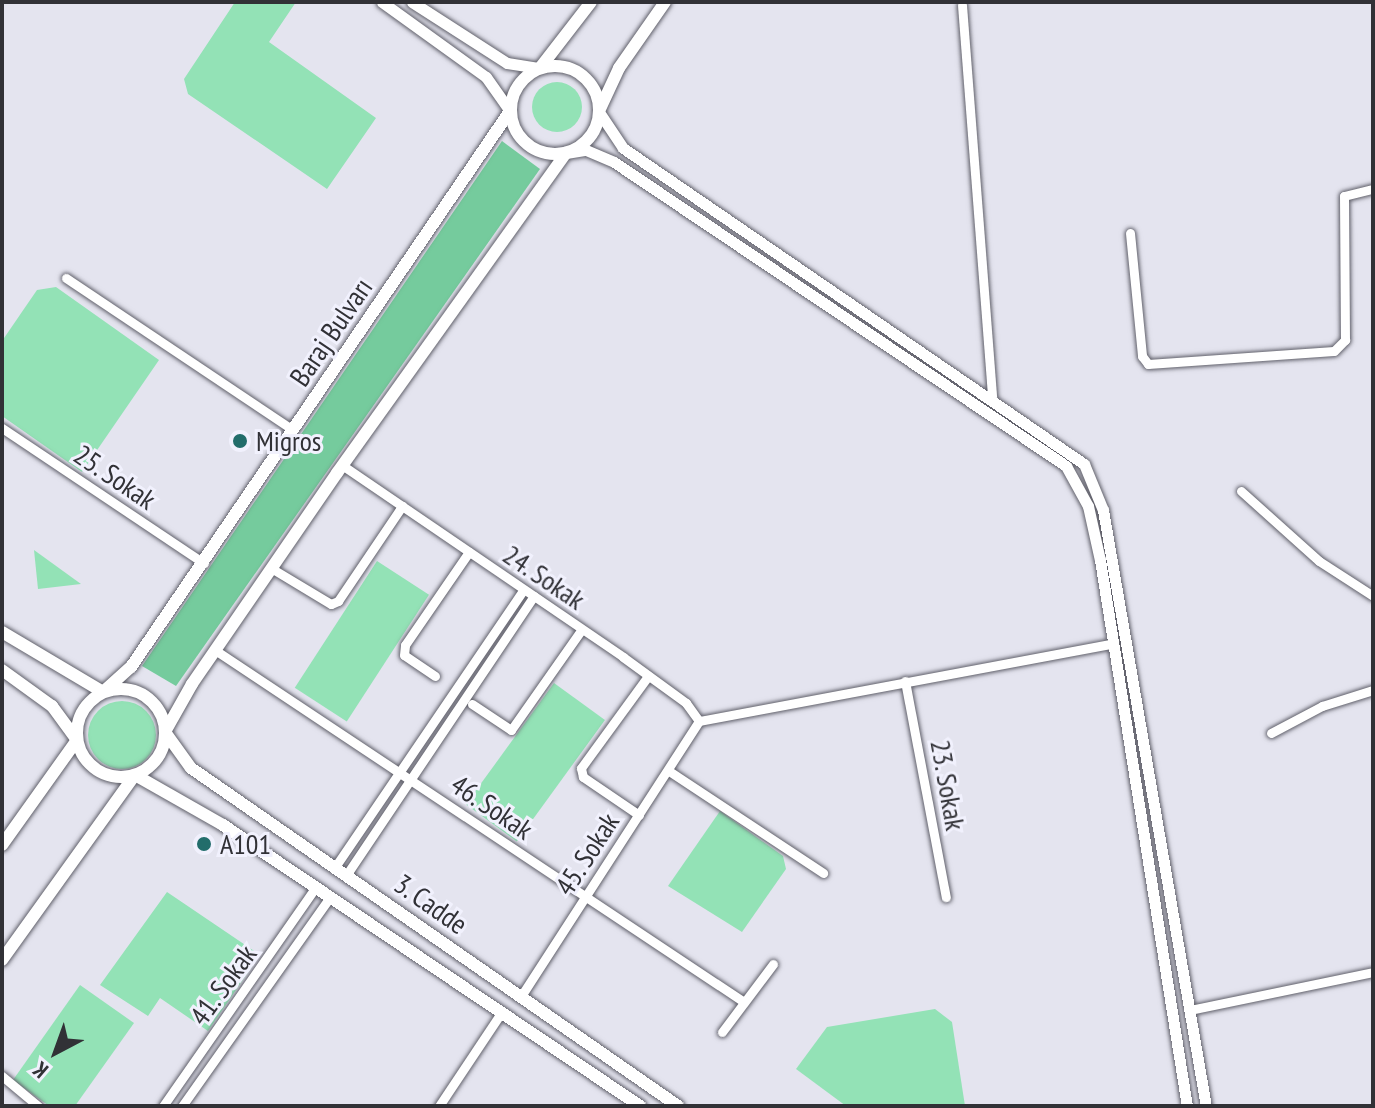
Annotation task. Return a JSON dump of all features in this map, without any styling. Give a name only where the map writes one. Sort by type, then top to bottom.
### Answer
[{"type":"main road","points":[[566,153],[552,155],[528,145],[518,136],[510,111],[518,84],[540,68],[591,2]]},
{"type":"main road","points":[[2,960],[135,775],[157,759],[165,732],[215,650],[342,465],[566,153],[589,138],[619,68],[665,2]]},
{"type":"main road","points":[[540,68],[554,66],[581,75],[597,98],[599,112]]},
{"type":"main road","name":"Baraj Bulvarı","points":[[103,692],[131,667],[204,563],[510,111]]},
{"type":"main road","points":[[2,632],[103,692],[132,690],[145,696],[162,718],[165,732]]},
{"type":"main road","points":[[2,670],[52,706],[77,740],[82,755],[105,775],[135,775]]},
{"type":"main road","points":[[2,845],[77,740],[82,712],[103,692]]},
{"type":"main road","name":"3. Cadde","points":[[165,732],[191,768],[678,1106]]},
{"type":"main road","name":"3. Cadde","points":[[135,775],[316,887],[640,1106]]},
{"type":"street","points":[[382,2],[486,77],[510,111]]},
{"type":"street","points":[[412,2],[498,58],[540,68]]},
{"type":"street","points":[[962,5],[992,397]]},
{"type":"street","points":[[599,112],[623,148],[992,397],[1084,464],[1103,510],[1206,1106]]},
{"type":"street","points":[[566,153],[586,150],[614,162],[1066,466],[1088,506],[1114,643],[1187,1106]]},
{"type":"street","points":[[1130,233],[1142,356],[1148,364],[1325,353],[1345,340],[1344,196],[1373,189]]},
{"type":"street","points":[[66,278],[293,430]]},
{"type":"street","name":"25. Sokak","points":[[2,428],[204,563]]},
{"type":"street","name":"24. Sokak","points":[[342,465],[686,703],[699,721]]},
{"type":"street","points":[[1241,491],[1319,561],[1373,596]]},
{"type":"street","points":[[271,568],[331,604],[338,601],[402,506]]},
{"type":"street","points":[[435,676],[404,655],[405,645],[469,552]]},
{"type":"street","points":[[335,867],[523,590]]},
{"type":"street","points":[[347,874],[534,596]]},
{"type":"street","points":[[472,704],[511,730],[582,629]]},
{"type":"street","points":[[699,721],[1114,643]]},
{"type":"street","name":"46. Sokak","points":[[215,650],[744,1002]]},
{"type":"street","points":[[639,815],[583,777],[581,768],[648,676]]},
{"type":"street","name":"23. Sokak","points":[[905,681],[946,897]]},
{"type":"street","points":[[1271,733],[1322,706],[1373,690]]},
{"type":"street","name":"45. Sokak","points":[[522,995],[692,739],[699,721]]},
{"type":"street","points":[[669,771],[823,873]]},
{"type":"street","name":"41. Sokak","points":[[163,1106],[316,887]]},
{"type":"street","name":"41. Sokak","points":[[182,1106],[330,897]]},
{"type":"street","points":[[722,1032],[773,964]]},
{"type":"street","points":[[1190,1010],[1373,972]]},
{"type":"street","points":[[439,1106],[501,1013]]},
{"type":"street","points":[[2,1076],[38,1106]]},
{"type":"green space","points":[[235,2],[296,2],[269,42],[376,118],[327,189],[188,94],[184,79]]},
{"type":"green space","points":[[557,82],[574,90],[582,107],[574,124],[557,132],[540,124],[532,107],[540,90]]},
{"type":"green space","points":[[502,141],[540,169],[176,686],[142,666]]},
{"type":"green space","points":[[56,287],[159,360],[82,472],[2,416],[2,341],[37,290]]},
{"type":"green space","points":[[34,550],[81,584],[38,589]]},
{"type":"green space","points":[[377,561],[429,595],[347,721],[295,688]]},
{"type":"green space","points":[[554,683],[605,720],[517,841],[466,804]]},
{"type":"green space","points":[[122,701],[146,711],[156,735],[146,759],[122,769],[98,759],[88,735],[98,711]]},
{"type":"green space","points":[[720,811],[783,856],[786,869],[742,932],[668,886]]},
{"type":"green space","points":[[167,892],[260,955],[208,1031],[160,998],[148,1016],[100,985]]},
{"type":"green space","points":[[80,985],[134,1023],[75,1106],[49,1106],[13,1080]]},
{"type":"green space","points":[[935,1009],[952,1022],[965,1106],[846,1106],[796,1069],[827,1027]]},
{"type":"place","name":"Migros","points":[[240,441]]},
{"type":"place","name":"A101","points":[[204,844]]}]
